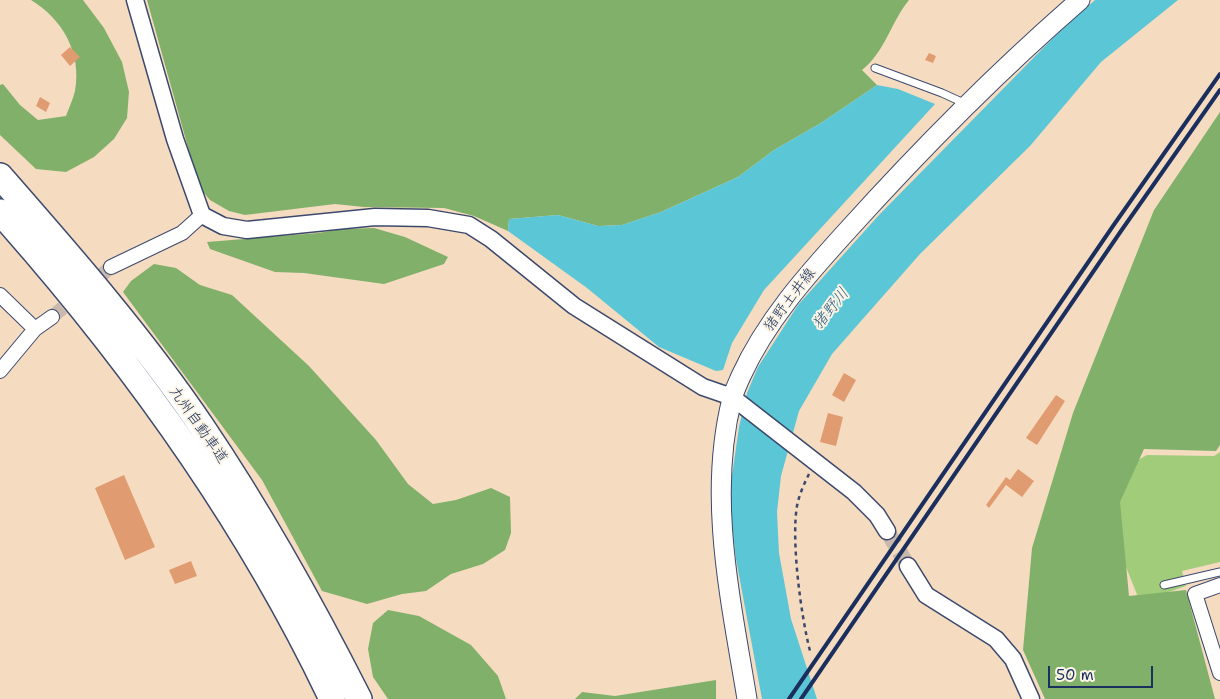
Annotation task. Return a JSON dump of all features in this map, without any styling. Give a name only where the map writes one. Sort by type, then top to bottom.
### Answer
[{"type":"highway","name":"九州自動車道","points":[[0,176],[103,297],[202,426],[263,524],[309,603],[359,699]]},
{"type":"highway","name":"九州自動車道","points":[[0,212],[84,310],[182,441],[256,558],[332,699]]},
{"type":"main road","name":"猪野土井線","points":[[745,697],[721,513],[722,450],[739,403],[751,355],[780,310],[849,229],[966,104],[1080,0]]},
{"type":"street","points":[[135,0],[175,139],[202,215],[223,226],[247,230],[374,217],[428,218],[469,225],[491,239],[574,306],[703,387],[739,403],[854,492],[877,515],[887,531]]},
{"type":"street","points":[[111,267],[176,236],[202,215]]},
{"type":"street","points":[[0,295],[35,330]]},
{"type":"street","points":[[0,371],[35,330],[52,316]]},
{"type":"street","points":[[908,566],[926,595],[996,639],[1013,658],[1031,699]]},
{"type":"street","points":[[1220,585],[1195,594],[1220,673]]},
{"type":"lane","points":[[875,68],[966,104]]},
{"type":"lane","points":[[1164,585],[1220,572]]},
{"type":"path","points":[[810,651],[804,628],[796,539],[797,506],[813,460]]},
{"type":"green space","points":[[31,0],[83,0],[104,28],[122,62],[129,92],[127,118],[114,139],[94,157],[66,172],[36,169],[0,135],[0,85],[3,84],[20,105],[38,120],[66,116],[75,91],[75,63],[67,38],[52,17]]},
{"type":"green space","points":[[147,0],[909,0],[877,55],[862,70],[877,85],[821,123],[774,150],[738,177],[661,212],[622,225],[598,226],[558,215],[509,219],[508,231],[474,216],[444,208],[364,207],[335,204],[245,215],[229,211],[210,200],[199,187]]},
{"type":"green space","points":[[1220,112],[1220,445],[1216,451],[1144,449],[1120,502],[1129,596],[1186,590],[1215,699],[1045,699],[1023,650],[1032,548],[1073,413],[1154,210]]},
{"type":"green space","points":[[374,228],[405,237],[448,257],[444,264],[384,284],[304,273],[275,272],[210,249],[207,242],[318,233],[343,229]]},
{"type":"green space","points":[[154,264],[176,268],[200,285],[232,295],[309,366],[376,440],[408,484],[433,504],[456,500],[491,488],[510,497],[511,533],[505,550],[483,564],[451,574],[426,591],[402,594],[367,604],[322,591],[262,480],[123,292],[131,281]]},
{"type":"green space","points":[[1220,452],[1220,562],[1182,571],[1186,586],[1140,602],[1110,527],[1129,465],[1147,455],[1214,456]]},
{"type":"green space","points":[[388,610],[419,616],[471,645],[498,676],[506,699],[388,699],[373,677],[368,649],[373,623]]},
{"type":"green space","points":[[716,680],[716,699],[575,699],[582,692],[615,696]]},
{"type":"water","name":"猪野川","points":[[1095,0],[1178,0],[1101,62],[1030,146],[920,254],[832,354],[799,411],[781,476],[777,512],[779,553],[791,619],[817,699],[762,699],[736,559],[729,497],[739,427],[747,393],[758,367],[798,305],[879,215],[1055,36]]},
{"type":"water","points":[[877,85],[898,89],[935,104],[764,290],[732,343],[723,370],[716,371],[659,347],[587,288],[508,231],[509,219],[558,215],[598,226],[622,225],[661,212],[738,177],[774,150],[821,123]]},
{"type":"building","points":[[70,47],[80,57],[70,66],[61,55]]},
{"type":"building","points":[[929,53],[936,56],[933,63],[925,60]]},
{"type":"building","points":[[40,97],[50,103],[46,112],[36,106]]},
{"type":"building","points":[[844,373],[856,380],[844,402],[832,395]]},
{"type":"building","points":[[1056,395],[1065,401],[1037,445],[1026,438]]},
{"type":"building","points":[[828,413],[843,417],[836,446],[820,442]]},
{"type":"building","points":[[1018,469],[1034,481],[1022,497],[1006,485],[989,508],[986,505],[1006,477],[1010,480]]},
{"type":"building","points":[[124,475],[155,547],[125,560],[95,488]]},
{"type":"building","points":[[191,561],[197,576],[175,584],[169,570]]},
{"type":"tunnel","points":[[52,317],[111,267]]},
{"type":"tunnel","points":[[887,531],[908,566]]},
{"type":"railway","points":[[789,699],[1113,226],[1220,74]]},
{"type":"railway","points":[[801,699],[1121,231],[1220,90]]}]
